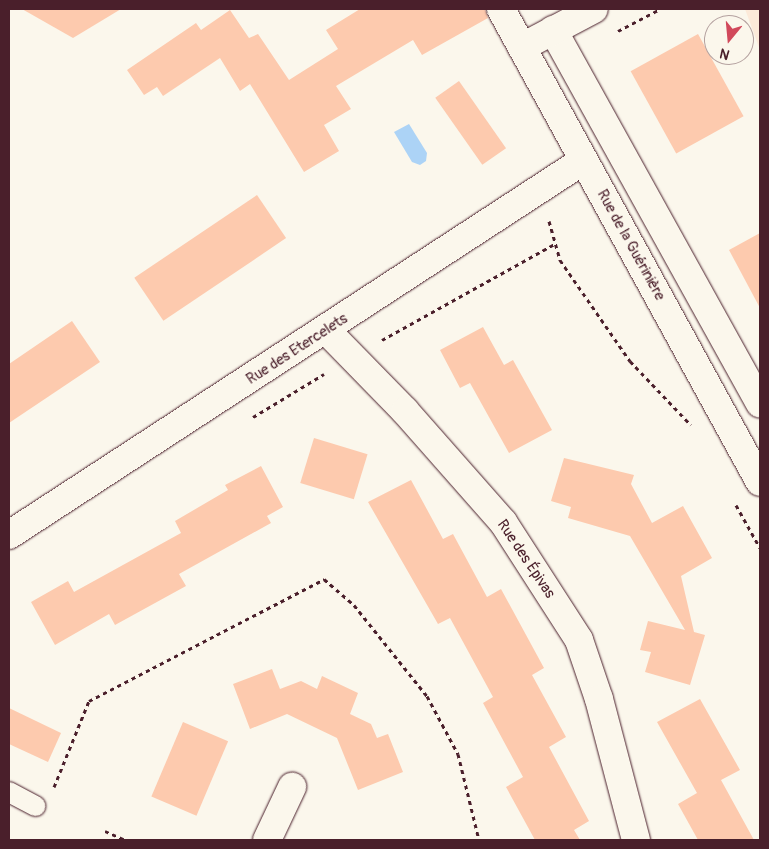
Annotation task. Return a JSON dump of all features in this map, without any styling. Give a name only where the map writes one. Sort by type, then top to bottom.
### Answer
[{"type":"street","name":"Rue de la Guérinière","points":[[501,9],[760,482]]},
{"type":"street","points":[[522,47],[594,9]]},
{"type":"street","points":[[553,30],[760,404]]},
{"type":"street","name":"Rue des Etercelets","points":[[9,535],[584,160]]},
{"type":"street","name":"Rue des Épivas","points":[[326,330],[405,411],[502,522],[579,640],[599,699],[636,840]]},
{"type":"street","points":[[268,840],[292,787]]},
{"type":"lane","points":[[9,792],[36,806]]},
{"type":"path","points":[[548,216],[560,260],[630,361],[690,425]]},
{"type":"path","points":[[374,344],[556,243]]},
{"type":"path","points":[[302,388],[326,373]]},
{"type":"path","points":[[36,806],[58,782],[89,701],[324,579],[354,605],[427,696],[458,754],[479,840]]},
{"type":"path","points":[[105,831],[125,840]]},
{"type":"shaded area","points":[[745,9],[760,9],[760,50],[754,34],[754,15],[747,15]]},
{"type":"water","points":[[409,124],[427,153],[426,161],[420,165],[412,162],[394,132]]},
{"type":"building","points":[[22,9],[121,9],[73,38]]},
{"type":"building","points":[[360,9],[485,9],[488,18],[422,55],[413,40],[336,86],[351,109],[324,125],[339,151],[304,172],[250,84],[240,91],[220,58],[163,96],[157,87],[144,95],[127,70],[196,23],[201,30],[230,10],[249,38],[258,34],[289,80],[338,49],[326,30]]},
{"type":"building","points":[[698,34],[704,45],[704,65],[715,65],[744,116],[676,154],[631,71]]},
{"type":"building","points":[[459,81],[506,148],[482,165],[435,98]]},
{"type":"building","points":[[257,195],[286,238],[163,321],[134,278]]},
{"type":"building","points":[[760,233],[760,308],[729,250]]},
{"type":"building","points":[[72,321],[100,362],[9,423],[9,364]]},
{"type":"building","points":[[483,327],[504,365],[513,360],[552,430],[509,453],[470,383],[460,388],[440,350]]},
{"type":"building","points":[[314,438],[368,454],[354,499],[300,483]]},
{"type":"building","points":[[564,458],[634,475],[631,484],[652,523],[683,506],[712,558],[681,576],[694,632],[705,635],[690,685],[645,672],[651,652],[640,650],[648,621],[685,630],[630,536],[568,518],[571,507],[551,501]]},
{"type":"building","points":[[261,466],[283,507],[267,516],[271,523],[179,574],[186,586],[115,625],[109,614],[55,645],[31,602],[68,581],[74,592],[181,533],[175,521],[228,490],[225,485]]},
{"type":"building","points":[[411,480],[443,539],[453,534],[487,597],[501,589],[544,668],[532,675],[566,737],[549,747],[589,821],[574,830],[580,840],[535,840],[506,787],[523,777],[483,703],[493,697],[450,618],[438,624],[368,502]]},
{"type":"building","points":[[272,669],[280,689],[301,681],[317,689],[322,676],[358,693],[350,714],[371,724],[377,738],[388,734],[403,772],[358,790],[337,738],[287,714],[250,729],[233,684]]},
{"type":"building","points":[[700,699],[740,770],[721,780],[754,840],[698,840],[678,804],[697,793],[657,722]]},
{"type":"building","points":[[9,708],[61,733],[48,762],[9,744]]},
{"type":"building","points":[[183,722],[228,741],[196,816],[151,797]]}]
